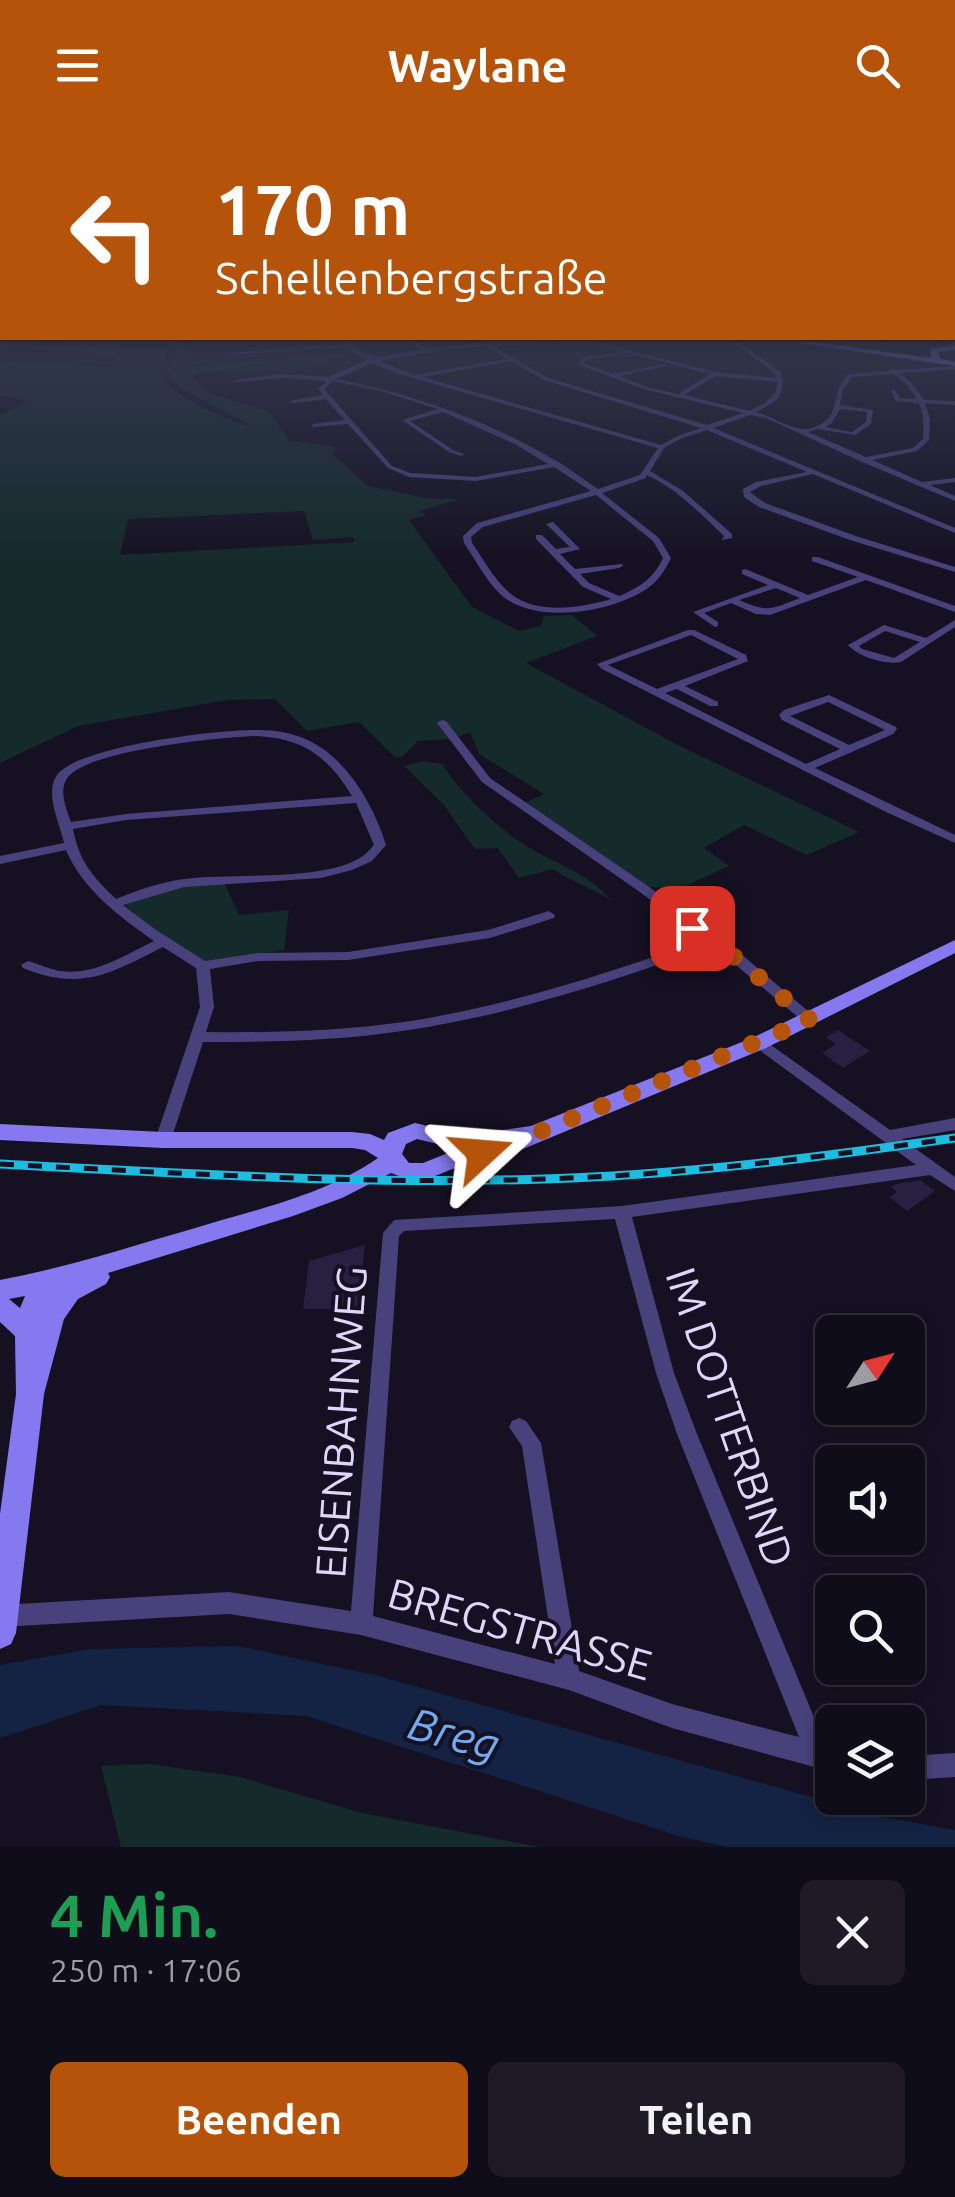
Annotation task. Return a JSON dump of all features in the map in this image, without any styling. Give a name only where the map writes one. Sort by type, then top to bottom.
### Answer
[{"type":"main road","points":[[299,1139],[325,1134],[423,1131],[444,1154],[456,1157],[508,1148],[810,1020],[955,946]]},
{"type":"main road","points":[[0,1132],[163,1140],[370,1142],[401,1169],[415,1173]]},
{"type":"main road","points":[[30,1394],[26,1331],[31,1304],[45,1282],[372,1176],[391,1158],[392,1144],[408,1132]]},
{"type":"main road","points":[[0,1290],[96,1276],[220,1242],[415,1173],[466,1143],[534,1134]]},
{"type":"main road","points":[[0,1632],[30,1394],[52,1316],[69,1292],[96,1276]]},
{"type":"main road","points":[[0,1306],[26,1331]]},
{"type":"street","points":[[334,406],[390,466],[423,478],[476,479],[557,464]]},
{"type":"street","points":[[429,406],[500,432],[557,464],[597,492],[656,540],[667,558],[660,574],[619,598],[573,612],[531,608],[510,598],[467,536],[480,525],[597,492],[648,472],[662,446],[762,406]]},
{"type":"street","points":[[518,406],[662,446]]},
{"type":"street","points":[[632,406],[706,427],[955,531]]},
{"type":"street","points":[[723,406],[752,412],[955,499]]},
{"type":"street","points":[[861,460],[898,456],[923,445],[928,430],[923,406]]},
{"type":"street","points":[[801,432],[833,420],[839,407],[870,410],[869,423],[853,434],[820,428]]},
{"type":"street","points":[[444,410],[405,420],[461,454]]},
{"type":"street","points":[[314,427],[349,422]]},
{"type":"street","points":[[648,472],[661,478],[730,536],[726,538]]},
{"type":"street","points":[[810,473],[759,484],[746,491],[747,495],[853,538],[955,570]]},
{"type":"street","points":[[916,484],[955,480]]},
{"type":"street","points":[[550,524],[576,549],[554,552]]},
{"type":"street","points":[[539,537],[594,589],[619,598]]},
{"type":"street","points":[[815,559],[955,608]]},
{"type":"street","points":[[574,572],[619,566]]},
{"type":"street","points":[[746,572],[807,598]]},
{"type":"street","points":[[731,600],[765,613],[863,578]]},
{"type":"street","points":[[776,584],[697,612],[715,624],[602,664],[806,768],[955,838]]},
{"type":"street","points":[[927,641],[884,628],[853,645],[859,651],[894,661],[927,641],[955,623]]},
{"type":"street","points":[[656,693],[745,659],[691,632]]},
{"type":"street","points":[[676,685],[714,704]]},
{"type":"street","points":[[806,768],[848,749],[892,728],[829,698],[784,715],[848,749]]},
{"type":"street","points":[[442,723],[486,780],[641,887],[810,1020]]},
{"type":"street","points":[[116,903],[146,891],[188,882],[296,876],[366,862],[380,846],[358,799],[312,746],[276,734],[234,734],[80,764],[66,771],[59,781],[58,800],[74,858],[91,880],[116,903],[162,942],[203,966],[258,956],[348,956],[490,934],[550,915]]},
{"type":"street","points":[[66,826],[126,817],[358,799]]},
{"type":"street","points":[[0,860],[71,845]]},
{"type":"street","points":[[28,965],[50,976],[94,974],[162,942]]},
{"type":"street","points":[[199,1037],[258,1037],[430,1022],[555,992],[713,942]]},
{"type":"street","points":[[163,1140],[199,1037],[208,989],[203,966]]},
{"type":"street","points":[[759,1043],[955,1185]]},
{"type":"street","points":[[886,1136],[955,1124]]},
{"type":"street","name":"EISENBAHNWEG","points":[[361,1624],[391,1233],[400,1225],[622,1212],[932,1168]]},
{"type":"street","name":"IM DOTTERBIND","points":[[622,1212],[681,1418],[815,1733]]},
{"type":"street","points":[[519,1427],[532,1443],[569,1680]]},
{"type":"street","name":"BREGSTRASSE","points":[[0,1616],[230,1602],[361,1624],[569,1680],[672,1716],[815,1754]]},
{"type":"street","points":[[925,1767],[955,1765]]},
{"type":"green space","points":[[17,406],[199,406],[253,427],[214,406],[252,406],[268,411],[290,441],[331,446],[336,449],[332,454],[368,486],[431,499],[460,499],[419,511],[426,515],[409,520],[472,607],[519,631],[541,626],[544,616],[572,615],[597,636],[526,663],[676,744],[859,832],[807,855],[744,825],[704,848],[729,866],[681,888],[645,887],[522,804],[544,794],[479,754],[470,732],[453,739],[418,741],[396,758],[359,722],[307,731],[275,699],[227,700],[78,726],[0,763],[0,415]],"holes":[[[304,511],[313,540],[353,537],[355,542],[120,555],[128,519]]]},
{"type":"green space","points":[[423,761],[442,764],[498,825],[591,882],[612,901],[553,869],[519,878],[498,848],[475,849],[444,805],[404,766]]},
{"type":"green space","points":[[225,884],[239,915],[289,910],[284,950],[203,962],[166,940],[124,904],[190,885]]},
{"type":"green space","points":[[149,1764],[240,1777],[362,1813],[540,1847],[121,1847],[101,1766]]},
{"type":"water","name":"Breg","points":[[238,1646],[375,1675],[815,1798],[815,1815],[876,1815],[955,1830],[955,1847],[727,1847],[682,1837],[306,1716],[101,1705],[0,1738],[0,1665],[90,1649]]},
{"type":"building","points":[[838,1030],[870,1051],[843,1068],[822,1053],[836,1044],[826,1037]]},
{"type":"building","points":[[920,1180],[935,1191],[907,1211],[889,1197],[897,1192],[891,1187],[896,1184]]},
{"type":"building","points":[[365,1245],[358,1309],[303,1309],[309,1261]]},
{"type":"railway","points":[[0,1164],[296,1178],[518,1180],[729,1167],[955,1138]]},
{"type":"route","points":[[482,1153],[508,1148],[810,1020],[736,958],[692,928]]}]
